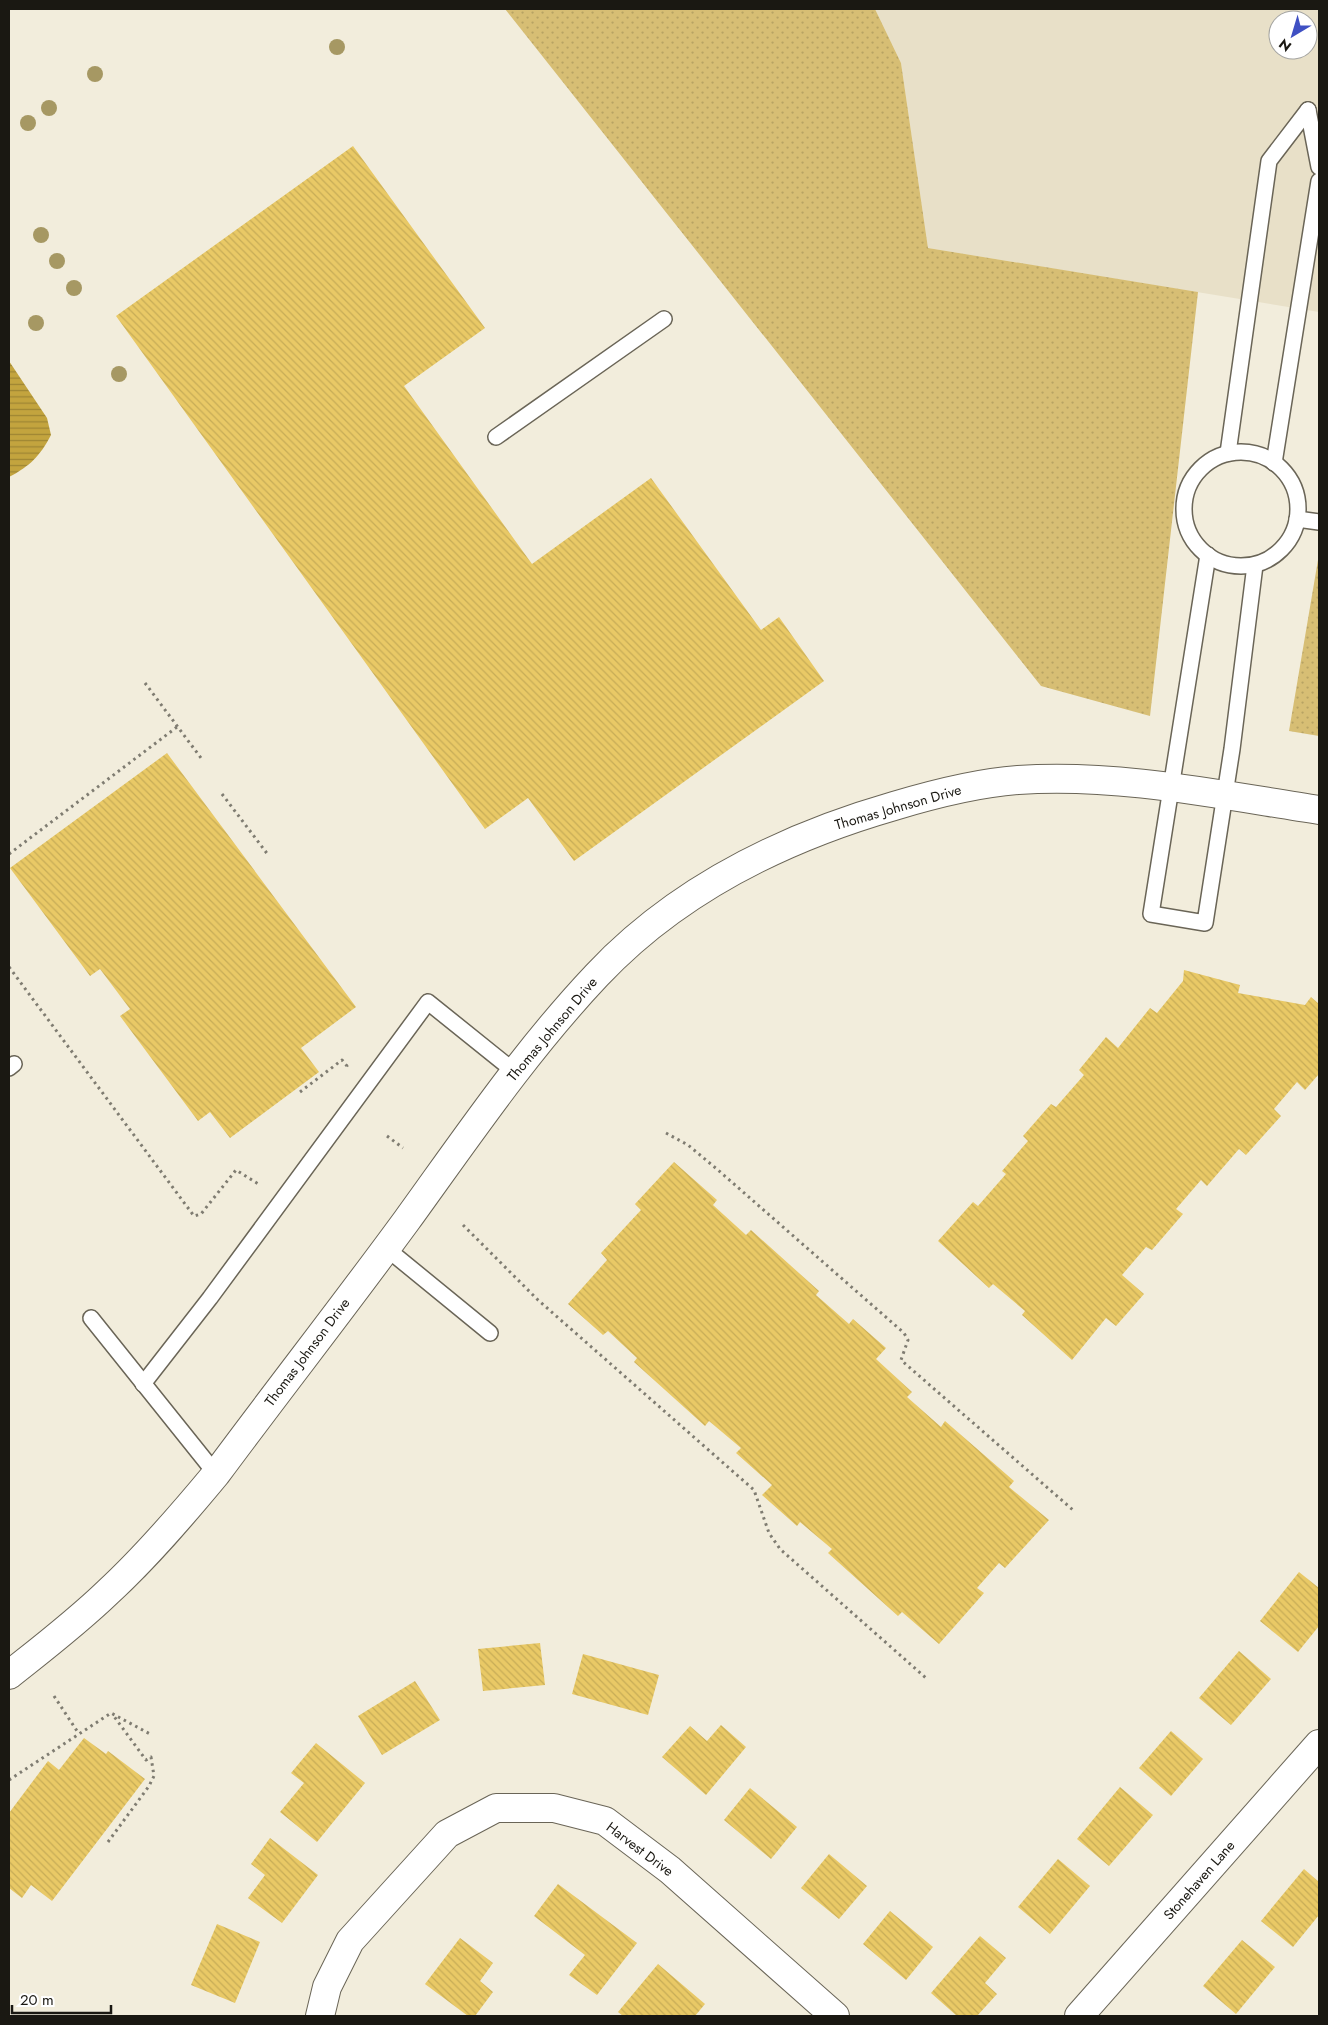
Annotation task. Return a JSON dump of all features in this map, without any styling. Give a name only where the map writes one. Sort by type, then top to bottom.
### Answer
[{"type":"street","name":"Thomas Johnson Drive","points":[[9,1675],[60,1635],[109,1592],[188,1507],[216,1474],[386,1248],[515,1072],[597,974],[640,934],[691,896],[741,866],[801,837],[860,816],[912,800],[1018,780],[1067,780],[1171,786],[1319,810]]},
{"type":"street","name":"Stonehaven Lane","points":[[1079,2016],[1319,1744]]},
{"type":"street","name":"Harvest Drive","points":[[320,2016],[327,1987],[350,1942],[446,1834],[496,1808],[554,1808],[605,1822],[663,1864],[835,2016]]},
{"type":"lane","points":[[1228,453],[1269,161],[1308,110],[1319,167]]},
{"type":"lane","points":[[1274,463],[1319,181]]},
{"type":"lane","points":[[496,437],[664,319]]},
{"type":"lane","points":[[1248,452],[1267,458],[1274,463],[1283,470],[1294,486],[1299,505],[1297,525],[1288,543],[1273,556],[1255,565],[1235,566],[1218,561],[1208,555],[1192,538],[1186,521],[1184,503],[1189,486],[1198,471],[1212,460],[1228,453],[1248,452]]},
{"type":"lane","points":[[1297,519],[1319,522]]},
{"type":"lane","points":[[1208,555],[1151,914],[1205,923],[1225,795],[1255,565]]},
{"type":"lane","points":[[143,1384],[210,1298],[428,1002],[515,1072]]},
{"type":"lane","points":[[386,1248],[490,1333]]},
{"type":"lane","points":[[91,1318],[216,1474]]},
{"type":"path","points":[[145,683],[201,758]]},
{"type":"path","points":[[9,854],[177,727]]},
{"type":"path","points":[[222,794],[269,856]]},
{"type":"path","points":[[9,967],[194,1216],[201,1214],[236,1170],[260,1186],[265,1178]]},
{"type":"path","points":[[300,1092],[342,1060],[347,1066],[343,1072]]},
{"type":"path","points":[[666,1133],[678,1138],[718,1170],[904,1333],[908,1340],[902,1360],[1073,1510]]},
{"type":"path","points":[[387,1136],[403,1148]]},
{"type":"path","points":[[463,1224],[538,1300],[754,1490],[769,1533],[780,1549],[926,1678]]},
{"type":"path","points":[[54,1696],[79,1734]]},
{"type":"path","points":[[9,1780],[112,1713]]},
{"type":"path","points":[[112,1713],[152,1735]]},
{"type":"path","points":[[108,1842],[149,1786],[154,1776],[151,1757],[146,1760],[112,1713]]},
{"type":"shaded area","points":[[505,9],[875,9],[901,63],[928,248],[1198,292],[1150,716],[1041,686]]},
{"type":"shaded area","points":[[875,9],[1319,9],[1319,312],[928,248],[901,63]]},
{"type":"shaded area","points":[[9,361],[47,418],[51,435],[34,460],[9,477]]},
{"type":"shaded area","points":[[1319,554],[1319,736],[1289,731]]},
{"type":"building","points":[[353,146],[485,328],[404,386],[532,564],[651,478],[761,630],[779,617],[824,681],[574,861],[528,798],[485,829],[116,316]]},
{"type":"building","points":[[167,753],[356,1007],[301,1048],[319,1072],[230,1138],[210,1112],[198,1121],[120,1016],[130,1009],[100,969],[90,976],[10,868]]},
{"type":"building","points":[[1184,970],[1240,985],[1238,993],[1305,1005],[1311,997],[1319,1004],[1319,1074],[1305,1090],[1297,1082],[1274,1109],[1281,1116],[1246,1155],[1239,1149],[1207,1186],[1201,1180],[1176,1209],[1183,1214],[1152,1250],[1146,1247],[1122,1275],[1144,1294],[1116,1326],[1106,1318],[1072,1360],[1022,1315],[1025,1311],[993,1284],[989,1288],[938,1241],[973,1202],[978,1206],[1006,1174],[1002,1171],[1028,1141],[1023,1136],[1051,1104],[1056,1107],[1084,1075],[1079,1070],[1106,1037],[1118,1048],[1150,1008],[1157,1013],[1183,981]]},
{"type":"building","points":[[674,1162],[717,1200],[713,1205],[746,1235],[751,1230],[819,1291],[816,1295],[849,1324],[853,1319],[886,1348],[876,1359],[912,1392],[907,1397],[941,1427],[945,1421],[1014,1481],[1009,1487],[1049,1520],[1005,1568],[999,1563],[977,1588],[984,1593],[939,1644],[902,1612],[898,1616],[828,1553],[832,1549],[800,1522],[797,1526],[762,1495],[772,1485],[736,1453],[741,1448],[709,1421],[705,1426],[634,1362],[637,1358],[608,1331],[603,1335],[568,1304],[607,1260],[601,1253],[641,1210],[635,1204]]},
{"type":"building","points":[[1299,1572],[1319,1588],[1319,1626],[1298,1652],[1260,1621]]},
{"type":"building","points":[[540,1643],[545,1685],[483,1691],[478,1649]]},
{"type":"building","points":[[1239,1651],[1271,1679],[1231,1725],[1199,1698]]},
{"type":"building","points":[[583,1654],[659,1675],[648,1715],[572,1694]]},
{"type":"building","points":[[415,1681],[440,1720],[382,1755],[358,1716]]},
{"type":"building","points":[[721,1725],[746,1747],[706,1795],[662,1757],[690,1726],[707,1741]]},
{"type":"building","points":[[1171,1731],[1203,1759],[1171,1796],[1139,1768]]},
{"type":"building","points":[[84,1738],[106,1754],[108,1751],[145,1779],[52,1901],[31,1885],[22,1898],[9,1888],[9,1813],[48,1761],[59,1770]]},
{"type":"building","points":[[316,1743],[365,1783],[317,1842],[280,1812],[304,1783],[291,1773]]},
{"type":"building","points":[[1120,1787],[1153,1815],[1109,1866],[1077,1839]]},
{"type":"building","points":[[750,1788],[797,1827],[771,1859],[724,1820]]},
{"type":"building","points":[[270,1838],[318,1875],[282,1923],[248,1898],[265,1875],[251,1864]]},
{"type":"building","points":[[829,1854],[867,1886],[839,1919],[801,1888]]},
{"type":"building","points":[[1058,1859],[1090,1886],[1050,1934],[1018,1907]]},
{"type":"building","points":[[1304,1869],[1319,1882],[1319,1915],[1293,1947],[1261,1921]]},
{"type":"building","points":[[558,1884],[637,1943],[597,1995],[569,1975],[585,1955],[534,1916]]},
{"type":"building","points":[[890,1911],[933,1947],[906,1980],[863,1944]]},
{"type":"building","points":[[217,1924],[260,1942],[235,2003],[191,1985]]},
{"type":"building","points":[[980,1936],[1006,1958],[985,1983],[997,1994],[977,2016],[957,2016],[931,1993]]},
{"type":"building","points":[[460,1938],[493,1963],[480,1981],[493,1992],[475,2016],[468,2016],[425,1984]]},
{"type":"building","points":[[1242,1940],[1275,1967],[1236,2014],[1203,1986]]},
{"type":"building","points":[[658,1964],[705,2004],[695,2016],[623,2016],[618,2012]]}]
